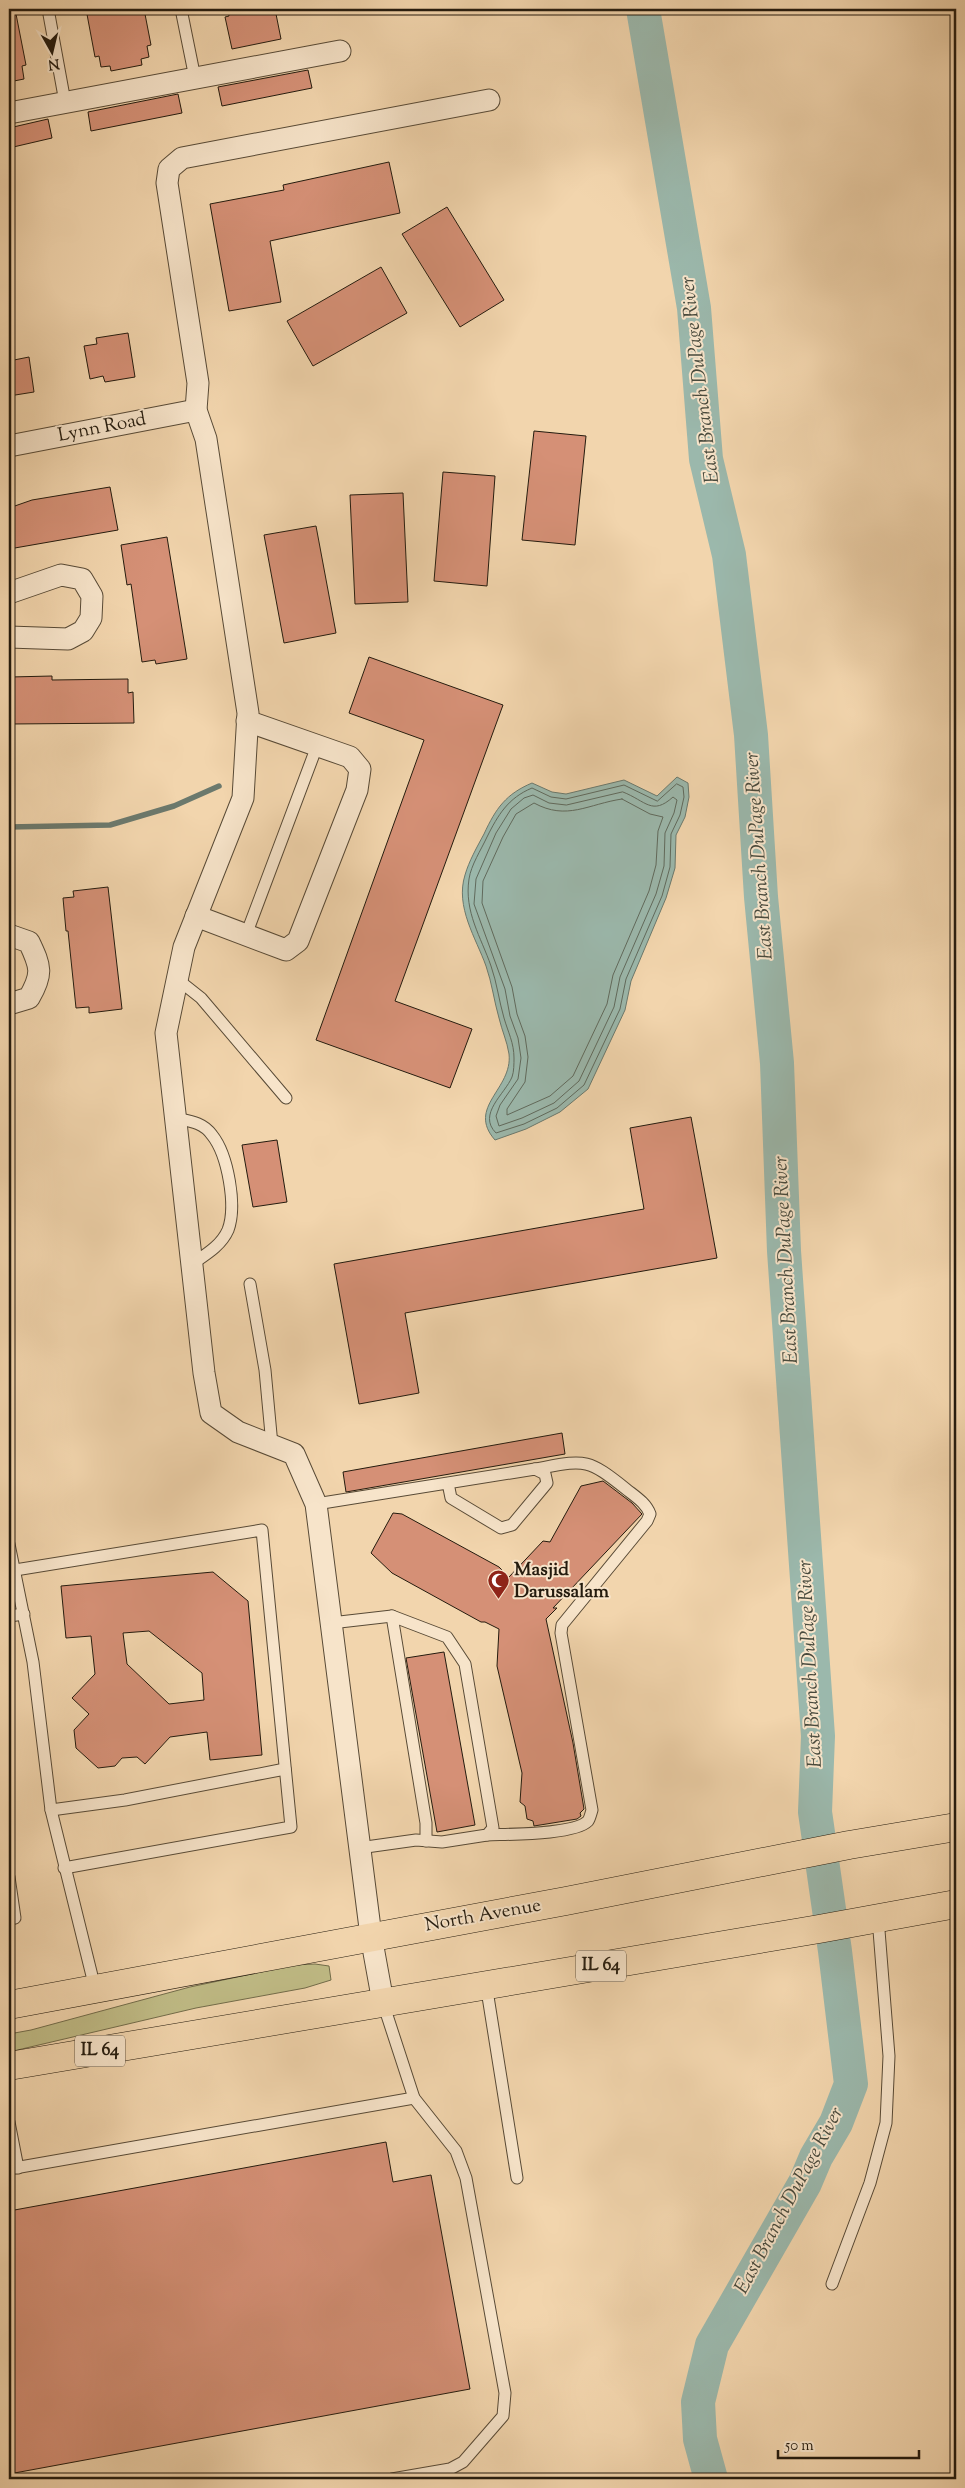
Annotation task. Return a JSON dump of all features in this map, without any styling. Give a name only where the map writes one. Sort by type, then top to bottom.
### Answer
[{"type":"main road","name":"North Avenue","points":[[9,2005],[823,1850],[956,1827]]},
{"type":"main road","name":"IL 64","points":[[9,2066],[832,1927],[956,1904]]},
{"type":"street","points":[[9,113],[340,50]]},
{"type":"street","points":[[383,2002],[371,1936],[359,1848],[316,1504],[294,1454],[238,1432],[210,1413],[192,1264],[166,1033],[184,948],[243,798],[247,721],[206,439],[196,410],[198,383],[167,183],[169,169],[182,158],[489,100]]},
{"type":"street","name":"Lynn Road","points":[[9,446],[196,410]]},
{"type":"street","points":[[9,593],[61,575],[82,579],[92,596],[92,618],[83,631],[68,639],[9,637]]},
{"type":"street","points":[[196,916],[286,950],[298,941],[357,790],[360,769],[350,757],[247,721]]},
{"type":"street","points":[[9,935],[30,942],[40,965],[38,982],[29,998],[9,1004]]},
{"type":"lane","points":[[48,9],[65,102]]},
{"type":"lane","points":[[181,9],[195,78]]},
{"type":"lane","points":[[246,935],[317,746]]},
{"type":"lane","points":[[177,979],[200,998],[286,1098]]},
{"type":"lane","points":[[175,1118],[198,1123],[212,1134],[224,1157],[232,1207],[227,1231],[215,1248],[192,1264]]},
{"type":"lane","points":[[250,1284],[265,1370],[272,1445]]},
{"type":"lane","points":[[316,1504],[572,1462],[598,1466],[642,1502],[650,1514],[647,1521],[562,1625],[561,1633],[591,1815],[588,1820],[582,1824],[559,1830],[486,1835],[442,1842],[416,1840],[359,1848]]},
{"type":"lane","points":[[448,1483],[452,1498],[501,1528],[512,1525],[547,1483],[545,1474],[535,1469]]},
{"type":"lane","points":[[12,1570],[262,1530],[291,1827],[64,1868]]},
{"type":"lane","points":[[9,1544],[12,1570],[24,1614],[33,1662],[51,1810],[95,1988]]},
{"type":"lane","points":[[9,1616],[24,1614]]},
{"type":"lane","points":[[331,1623],[392,1616],[447,1637],[465,1664],[493,1828],[486,1835]]},
{"type":"lane","points":[[392,1616],[426,1823],[426,1841]]},
{"type":"lane","points":[[51,1810],[126,1800],[285,1769]]},
{"type":"lane","points":[[9,1877],[15,1918],[9,1919]]},
{"type":"lane","points":[[832,2284],[870,2183],[886,2123],[889,2056],[878,1918]]},
{"type":"lane","points":[[486,1984],[517,2178]]},
{"type":"lane","points":[[383,2002],[414,2098],[456,2151],[466,2178],[505,2393],[503,2416],[463,2462],[450,2469],[392,2479]]},
{"type":"lane","points":[[9,2122],[14,2168],[414,2098]]},
{"type":"shaded area","points":[[315,1964],[329,1966],[331,1980],[305,1988],[196,2008],[9,2052],[9,2034],[31,2030],[190,1987],[294,1965]]},
{"type":"water","points":[[677,777],[688,783],[689,797],[685,817],[676,835],[675,868],[666,898],[631,981],[625,1010],[588,1089],[560,1112],[526,1129],[495,1140],[487,1128],[486,1118],[488,1108],[504,1078],[509,1054],[488,972],[468,922],[463,899],[465,875],[473,854],[498,809],[515,792],[532,783],[552,792],[566,794],[624,780],[657,796]]},
{"type":"building","points":[[86,9],[144,9],[151,45],[147,46],[149,57],[141,59],[142,65],[111,71],[110,66],[101,67],[99,56],[95,57]]},
{"type":"building","points":[[228,9],[275,9],[281,39],[232,49],[225,17],[229,16]]},
{"type":"building","points":[[16,14],[26,65],[22,66],[24,79],[9,82],[9,15]]},
{"type":"building","points":[[308,70],[312,88],[222,106],[218,87]]},
{"type":"building","points":[[178,94],[182,113],[91,131],[88,112]]},
{"type":"building","points":[[48,119],[52,138],[9,148],[9,128]]},
{"type":"building","points":[[389,162],[400,213],[270,241],[281,302],[229,311],[210,204],[284,190],[283,185]]},
{"type":"building","points":[[447,207],[504,300],[460,327],[402,234]]},
{"type":"building","points":[[381,267],[407,313],[313,366],[287,321]]},
{"type":"building","points":[[128,333],[135,377],[105,382],[103,376],[90,379],[84,346],[97,344],[96,338]]},
{"type":"building","points":[[29,357],[34,392],[9,396],[9,361]]},
{"type":"building","points":[[534,431],[586,436],[575,545],[522,540]]},
{"type":"building","points":[[443,472],[495,476],[487,586],[434,581]]},
{"type":"building","points":[[110,487],[118,530],[9,549],[9,508],[32,500]]},
{"type":"building","points":[[403,493],[408,602],[355,604],[350,495]]},
{"type":"building","points":[[316,526],[336,633],[284,643],[264,535]]},
{"type":"building","points":[[167,537],[187,659],[156,664],[155,660],[142,662],[131,584],[127,585],[121,545]]},
{"type":"building","points":[[369,657],[503,705],[395,1001],[472,1029],[450,1088],[316,1040],[424,740],[349,713]]},
{"type":"building","points":[[52,676],[52,680],[128,679],[128,693],[133,692],[134,723],[10,724],[10,677]]},
{"type":"building","points":[[108,887],[122,1009],[89,1013],[89,1007],[76,1008],[63,898],[74,897],[73,891]]},
{"type":"building","points":[[691,1117],[717,1258],[405,1313],[419,1393],[359,1404],[334,1264],[644,1209],[630,1128]]},
{"type":"building","points":[[277,1140],[287,1202],[253,1207],[242,1145]]},
{"type":"building","points":[[562,1433],[565,1454],[346,1492],[343,1472]]},
{"type":"building","points":[[603,1481],[632,1503],[642,1514],[553,1608],[557,1608],[546,1619],[573,1743],[584,1809],[580,1813],[581,1816],[577,1819],[534,1826],[533,1821],[527,1819],[525,1806],[520,1802],[522,1773],[497,1666],[499,1629],[481,1622],[392,1573],[371,1553],[393,1513],[402,1514],[499,1567],[509,1577],[543,1541],[550,1542],[581,1486]]},
{"type":"building","points":[[213,1572],[248,1601],[262,1755],[210,1760],[207,1732],[170,1737],[145,1764],[137,1757],[122,1758],[115,1766],[98,1768],[76,1748],[74,1730],[89,1714],[72,1698],[95,1674],[91,1636],[66,1638],[61,1586]],"holes":[[[149,1631],[202,1673],[204,1700],[169,1704],[127,1664],[123,1633]]]},
{"type":"building","points":[[444,1652],[475,1825],[437,1832],[406,1658]]},
{"type":"building","points":[[386,2142],[393,2182],[431,2175],[470,2389],[9,2474],[9,2211]]},
{"type":"waterway","name":"East Branch DuPage River","points":[[643,9],[694,308],[706,459],[729,555],[751,735],[761,897],[777,1063],[784,1251],[818,1736],[815,1812],[835,1951],[851,2084],[836,2123],[816,2157],[805,2183],[712,2345],[698,2402],[700,2439],[711,2479]]},
{"type":"waterway","points":[[9,827],[110,825],[174,806],[219,786]]},
{"type":"place","name":"Masjid Darussalam","points":[[498,1600]]}]
